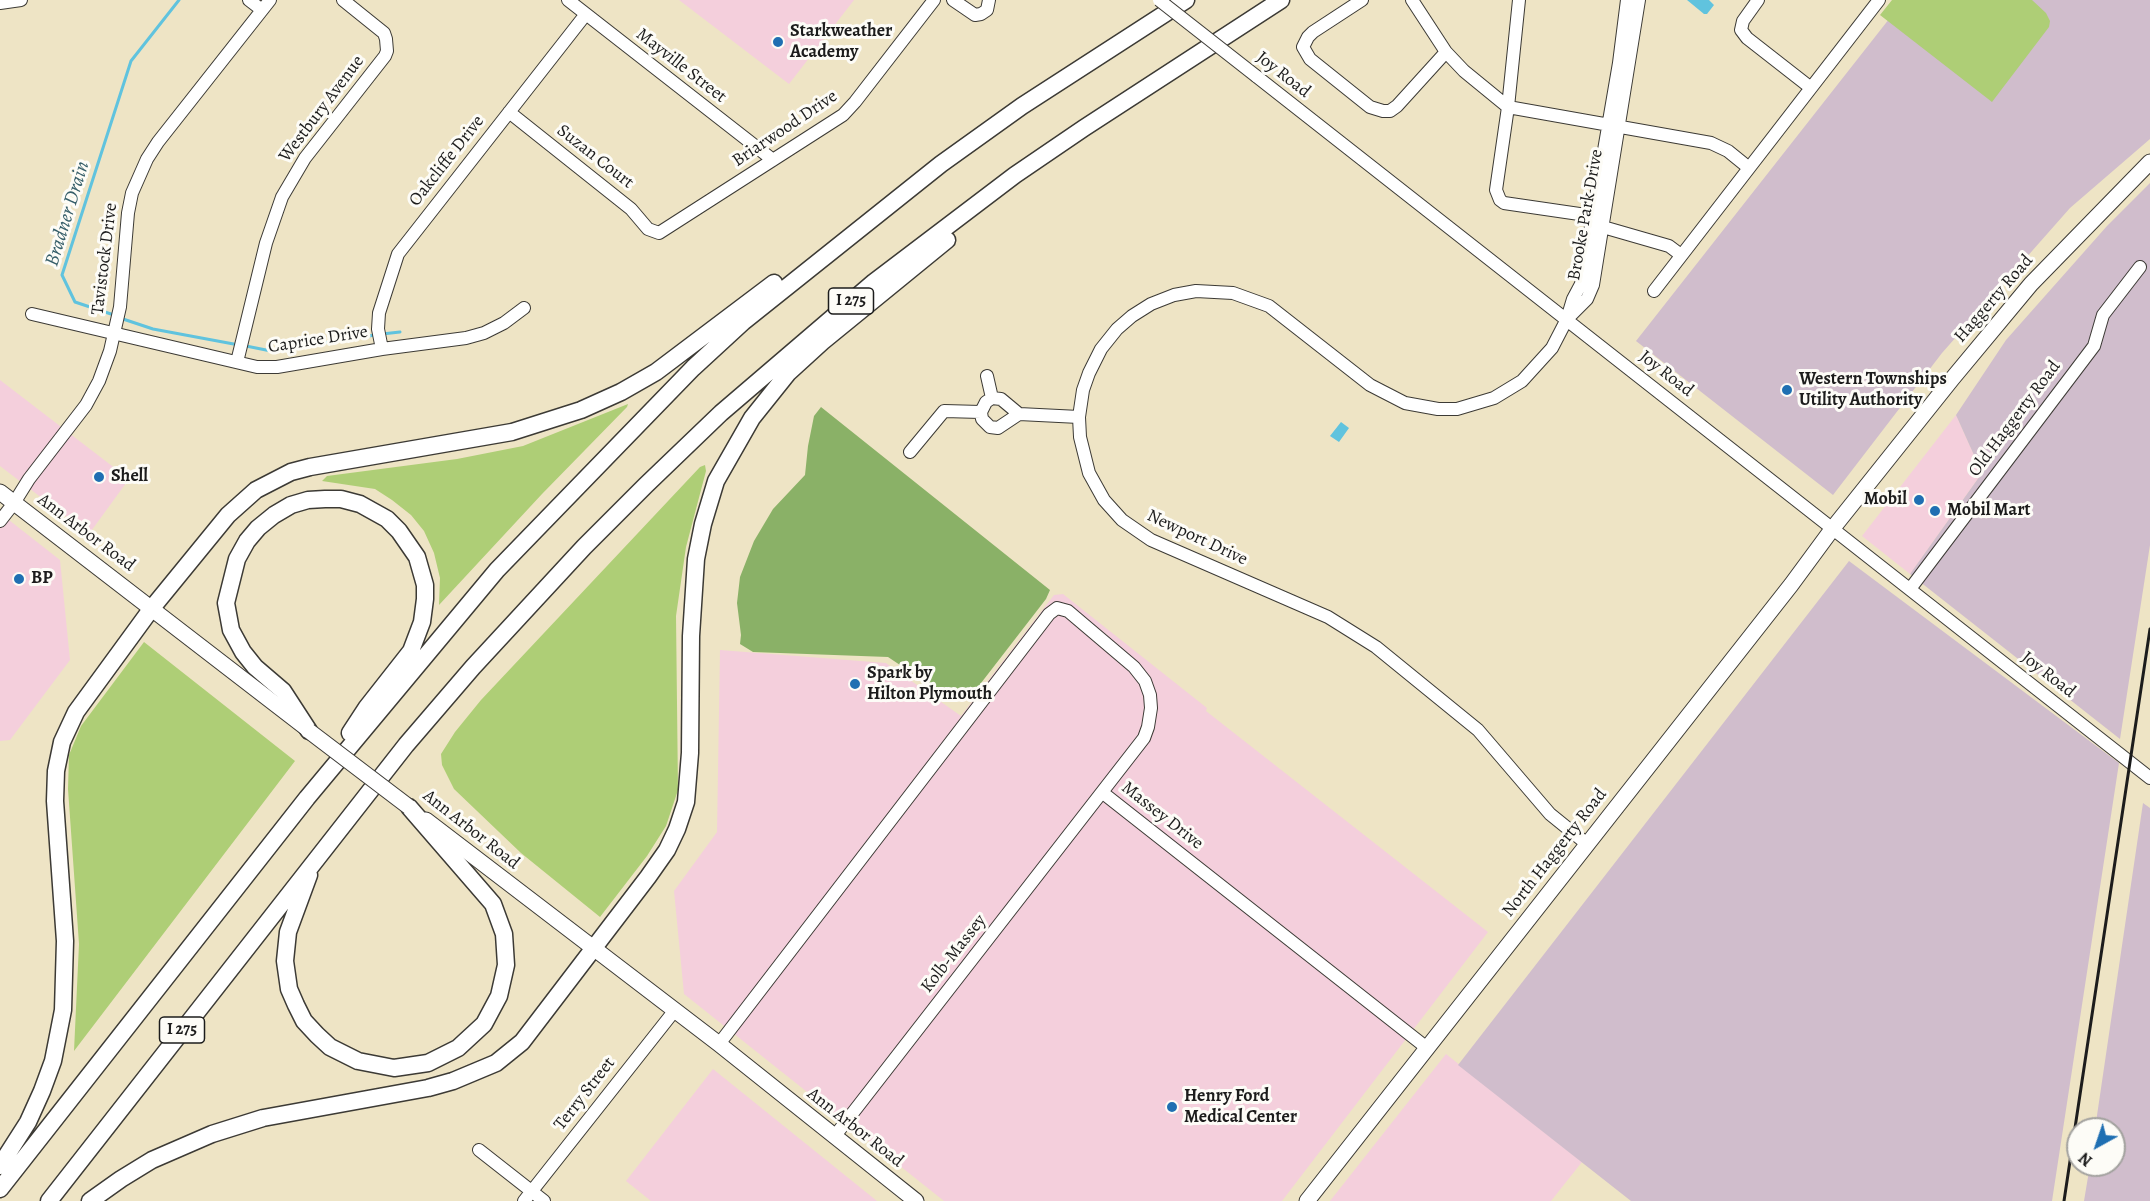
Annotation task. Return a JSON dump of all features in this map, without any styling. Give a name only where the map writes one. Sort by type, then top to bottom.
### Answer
[{"type":"highway","name":"I 275","points":[[0,1189],[307,798],[497,570],[693,368],[743,322],[941,164],[1022,106],[1186,0]]},
{"type":"highway","name":"I 275","points":[[49,1201],[406,745],[473,667],[646,484],[721,413],[874,282],[1015,175],[1281,0]]},
{"type":"highway","points":[[90,1201],[152,1160],[221,1131],[294,1112],[428,1088],[453,1081],[496,1063],[524,1040],[667,850],[677,829],[686,802],[690,753],[690,636],[696,559],[703,524],[716,481],[752,418],[788,373],[822,342],[968,223],[1015,175]]},
{"type":"highway","points":[[0,1166],[28,1122],[39,1099],[53,1061],[63,1010],[65,941],[55,801],[58,753],[76,712],[152,608],[228,515],[248,496],[269,482],[291,472],[512,432],[547,422],[621,392],[657,372],[822,247],[855,232]]},
{"type":"highway","points":[[307,798],[367,707],[411,651],[425,609],[425,585],[421,569],[408,542],[399,531],[375,511],[360,504],[341,500],[308,500],[291,505],[266,521],[247,541],[237,559],[233,570],[230,595],[226,603],[231,630],[243,652],[255,667],[283,692],[309,731]]},
{"type":"highway","points":[[315,859],[286,943],[285,961],[289,989],[304,1021],[330,1047],[358,1062],[376,1066],[411,1067],[444,1057],[472,1037],[492,1012],[504,979],[505,943],[493,904],[410,807]]},
{"type":"main road","name":"Haggerty Road","points":[[1833,528],[2031,284],[2150,162]]},
{"type":"main road","name":"Ann Arbor Road","points":[[0,492],[719,1044],[916,1201]]},
{"type":"main road","name":"North Haggerty Road","points":[[1307,1201],[1791,585],[1833,528]]},
{"type":"street","points":[[0,3],[21,0]]},
{"type":"street","points":[[249,0],[262,10]]},
{"type":"street","name":"Tavistock Drive","points":[[0,521],[86,405],[105,366],[123,290],[128,213],[139,174],[158,142],[270,0]]},
{"type":"street","name":"Westbury Avenue","points":[[237,362],[266,243],[282,197],[305,158],[387,51],[384,33],[343,0]]},
{"type":"street","name":"Mayville Street","points":[[568,0],[773,160]]},
{"type":"street","name":"Briarwood Drive","points":[[656,232],[663,232],[836,120],[849,109],[934,0]]},
{"type":"street","points":[[953,0],[975,15],[987,10],[988,0]]},
{"type":"street","name":"Joy Road","points":[[1159,0],[2150,778]]},
{"type":"street","points":[[1362,0],[1313,32],[1303,47],[1311,59],[1370,106],[1390,111],[1446,52]]},
{"type":"street","points":[[1412,0],[1446,52],[1464,71],[1508,107],[1711,143],[1728,152],[1749,168]]},
{"type":"street","points":[[1519,0],[1508,107],[1496,190],[1500,200],[1504,203],[1593,216],[1603,227],[1669,246],[1681,255]]},
{"type":"street","name":"Brooke Park Drive","points":[[1567,319],[1589,296],[1593,285],[1603,227],[1614,127],[1630,17],[1627,0]]},
{"type":"street","name":"Brooke Park Drive","points":[[1630,17],[1640,0]]},
{"type":"street","points":[[1758,0],[1743,21],[1741,30],[1747,38],[1811,88]]},
{"type":"street","points":[[1654,291],[1811,88],[1872,2]]},
{"type":"street","name":"Oakcliffe Drive","points":[[382,349],[378,329],[379,313],[398,254],[586,14]]},
{"type":"street","name":"Suzan Court","points":[[509,112],[631,209],[648,229],[656,232]]},
{"type":"street","name":"Brooke Park Drive","points":[[1567,319],[1581,284],[1593,216],[1614,127]]},
{"type":"street","name":"Old Haggerty Road","points":[[1910,589],[2094,346],[2103,315],[2140,267]]},
{"type":"street","name":"Newport Drive","points":[[1567,319],[1552,348],[1522,381],[1494,398],[1472,406],[1438,409],[1405,403],[1370,385],[1277,311],[1260,302],[1222,291],[1185,292],[1151,304],[1131,316],[1117,329],[1101,349],[1089,373],[1079,417],[1081,447],[1089,473],[1104,500],[1122,520],[1151,540],[1328,617],[1376,647],[1478,730],[1550,814],[1587,844]]},
{"type":"street","name":"Caprice Drive","points":[[32,314],[258,367],[277,367],[382,349],[466,338],[484,333],[504,323],[524,308]]},
{"type":"street","points":[[987,376],[992,398]]},
{"type":"street","points":[[981,412],[986,402],[992,398],[1001,399],[1020,414],[1079,417]]},
{"type":"street","points":[[910,452],[944,411],[981,412]]},
{"type":"street","points":[[981,412],[986,423],[994,428],[1004,425],[1020,414]]},
{"type":"street","name":"Massey Drive","points":[[719,1044],[1049,614],[1057,608],[1068,611],[1134,667],[1145,681],[1150,695],[1151,718],[1144,738],[1103,793],[1427,1048]]},
{"type":"street","name":"Kolb-Massey","points":[[834,1137],[1103,793]]},
{"type":"street","name":"Terry Street","points":[[528,1196],[675,1010]]},
{"type":"street","points":[[479,1150],[528,1196],[544,1201]]},
{"type":"shaded area","name":"Starkweather Academy","points":[[679,0],[854,0],[789,84]]},
{"type":"shaded area","points":[[1904,0],[2150,0],[2150,139],[2070,208],[1942,353],[1833,495],[1636,341]]},
{"type":"shaded area","points":[[2150,183],[2150,545],[2120,739],[1910,574],[1982,473],[1956,415],[2006,340],[2107,226]]},
{"type":"shaded area","points":[[0,380],[129,479],[89,534],[0,466]]},
{"type":"shaded area","points":[[1956,415],[1982,473],[1910,574],[1862,536]]},
{"type":"shaded area","points":[[0,513],[60,560],[70,660],[10,740],[0,741]]},
{"type":"shaded area","points":[[1849,561],[2119,763],[2052,1201],[1631,1201],[1458,1065]]},
{"type":"shaded area","points":[[1063,594],[1207,708],[1206,711],[1488,932],[1282,1201],[944,1201],[684,994],[674,891],[717,832],[720,650],[886,663],[961,716],[1054,595]]},
{"type":"shaded area","points":[[2143,803],[2150,808],[2150,1201],[2084,1201],[2088,1177],[2126,1177],[2126,1117],[2097,1117]]},
{"type":"shaded area","points":[[1446,1054],[1582,1162],[1551,1201],[1330,1201]]},
{"type":"shaded area","points":[[713,1069],[877,1201],[651,1201],[626,1181]]},
{"type":"green space","points":[[1892,0],[2032,0],[2046,13],[2050,21],[2049,27],[1992,102],[1880,15]]},
{"type":"green space","points":[[628,404],[439,605],[440,578],[434,553],[424,531],[411,515],[375,489],[322,481],[327,476],[457,459],[523,446]]},
{"type":"green space","points":[[821,407],[1050,590],[1046,599],[971,696],[961,700],[948,697],[888,657],[753,652],[740,644],[737,603],[740,577],[754,541],[773,509],[805,475],[814,416]]},
{"type":"green space","points":[[705,465],[706,471],[686,547],[676,616],[678,790],[666,826],[647,856],[600,917],[521,853],[454,789],[442,765],[441,754],[455,732],[481,700],[700,467]]},
{"type":"green space","points":[[144,642],[295,761],[74,1051],[79,944],[68,789],[69,755],[81,726]]},
{"type":"water","points":[[1687,0],[1709,0],[1714,5],[1707,14],[1704,14]]},
{"type":"water","points":[[1341,422],[1349,428],[1339,442],[1330,436]]},
{"type":"waterway","name":"Bradner Drain","points":[[114,315],[75,302],[62,275],[131,61],[179,0]]},
{"type":"waterway","name":"Bradner Drain","points":[[120,318],[153,329],[239,345]]},
{"type":"waterway","name":"Bradner Drain","points":[[382,334],[400,332]]},
{"type":"waterway","name":"Bradner Drain","points":[[246,346],[271,351],[375,335]]},
{"type":"railway","points":[[2064,1201],[2150,629]]},
{"type":"place","name":"Starkweather Academy","points":[[778,42]]},
{"type":"place","name":"Western Townships Utility Authority","points":[[1787,390]]},
{"type":"place","name":"Shell","points":[[99,477]]},
{"type":"place","name":"Mobil","points":[[1919,500]]},
{"type":"place","name":"Mobil Mart","points":[[1935,511]]},
{"type":"place","name":"BP","points":[[19,579]]},
{"type":"place","name":"Spark by Hilton Plymouth","points":[[855,684]]},
{"type":"place","name":"Henry Ford Medical Center","points":[[1172,1107]]}]
